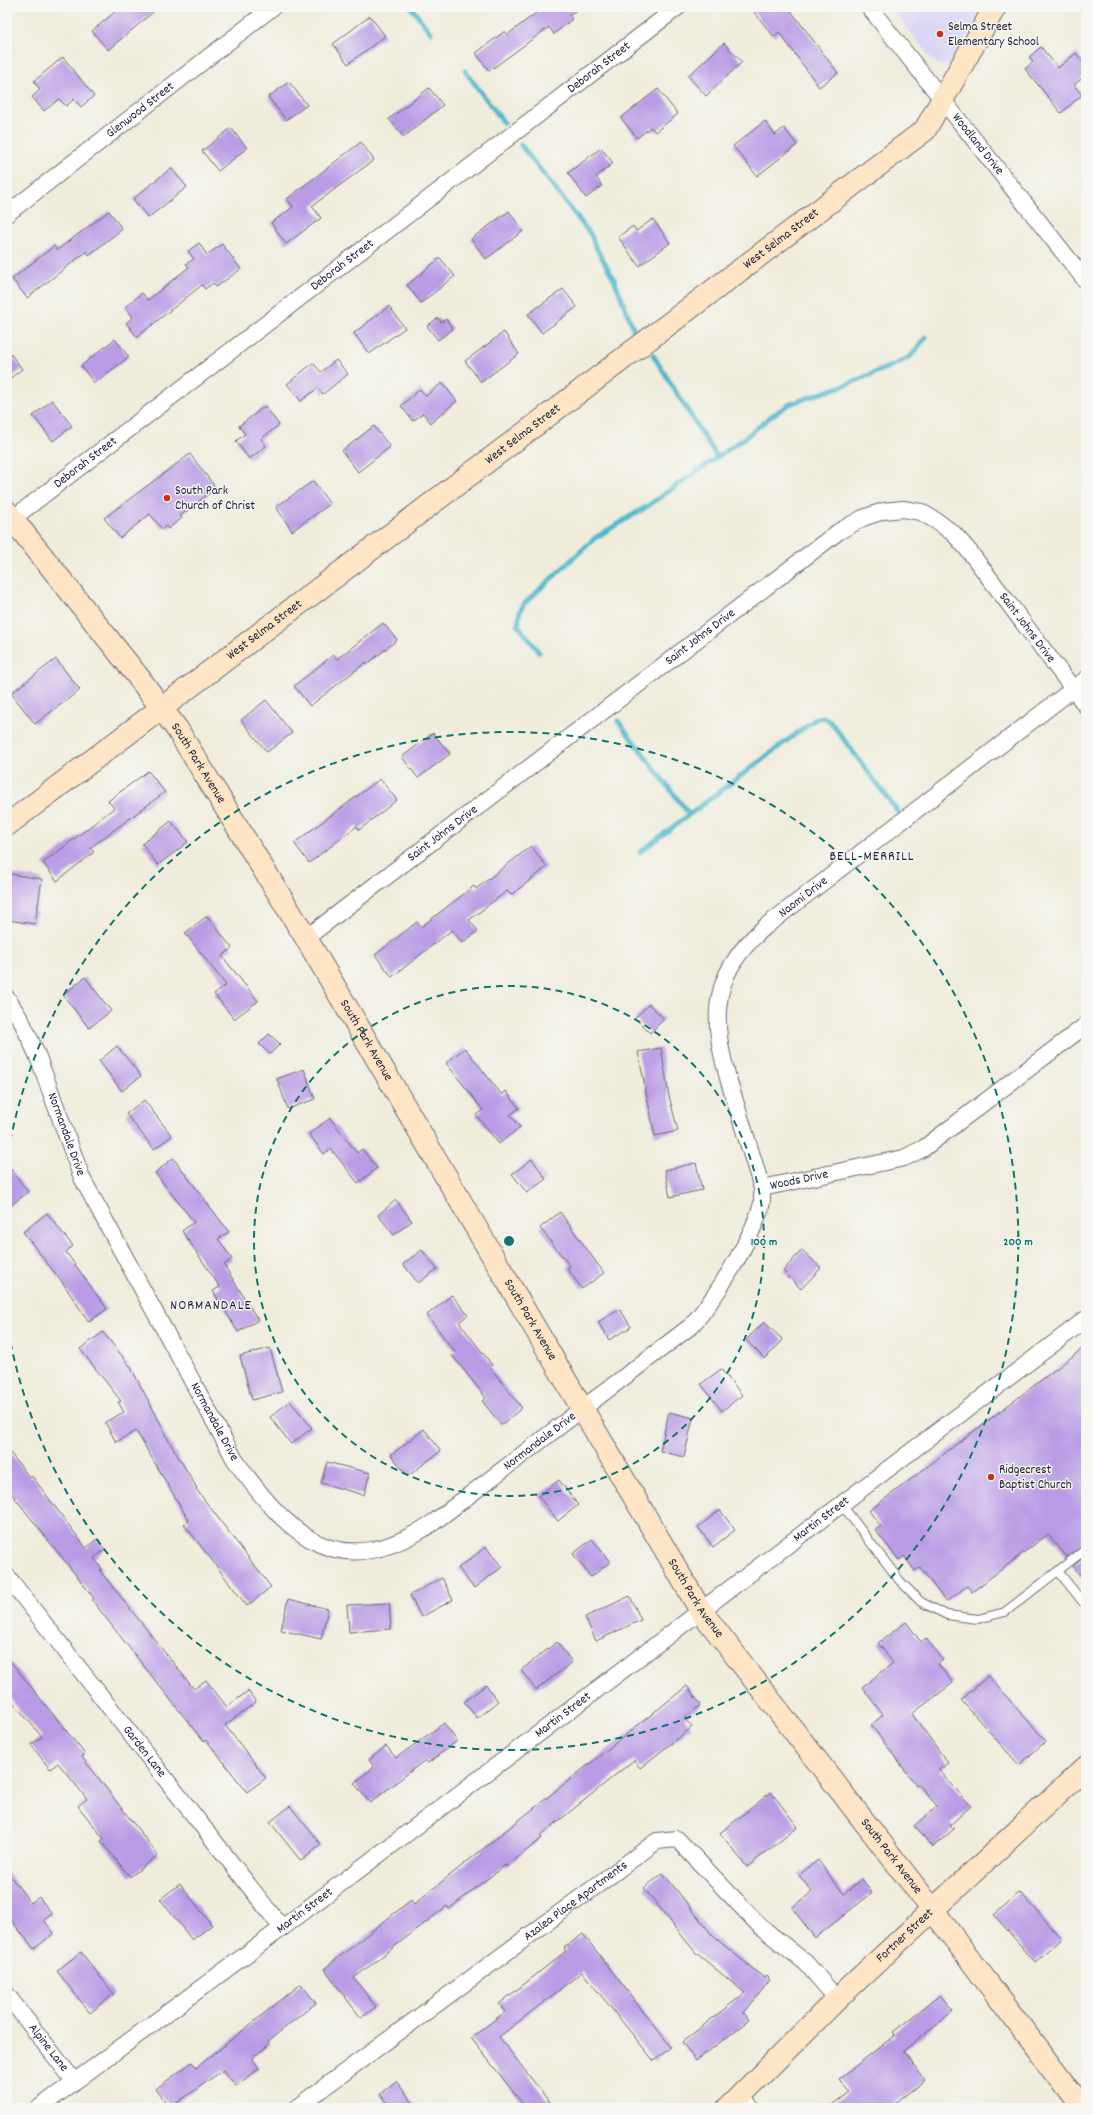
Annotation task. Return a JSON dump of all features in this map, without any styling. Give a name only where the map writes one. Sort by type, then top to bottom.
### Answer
[{"type":"street","name":"Glenwood Street","points":[[7,214],[273,7]]},
{"type":"street","name":"Deborah Street","points":[[9,518],[678,7]]},
{"type":"street","name":"Woodland Drive","points":[[869,7],[1086,281]]},
{"type":"street","name":"West Selma Street","points":[[7,825],[925,130],[995,7]]},
{"type":"street","name":"Saint Johns Drive","points":[[306,938],[838,532],[863,518],[876,513],[903,509],[921,512],[954,534],[1072,689]]},
{"type":"street","name":"South Park Avenue","points":[[9,518],[162,708],[177,729],[306,938],[701,1611],[932,1909],[1082,2108]]},
{"type":"street","name":"Naomi Drive","points":[[762,1188],[722,1061],[718,1037],[717,1017],[720,995],[726,973],[737,955],[750,940],[766,926],[1086,678]]},
{"type":"street","points":[[1072,689],[1086,706]]},
{"type":"street","name":"Normandale Drive","points":[[7,998],[22,1022],[38,1057],[82,1178],[235,1460],[260,1495],[291,1527],[306,1538],[312,1542],[336,1550],[359,1552],[380,1548],[416,1534],[583,1410]]},
{"type":"street","name":"Woods Drive","points":[[583,1410],[691,1326],[702,1313],[743,1247],[761,1208],[762,1188],[904,1158],[924,1148],[1086,1025]]},
{"type":"street","name":"Martin Street","points":[[39,2108],[282,1928],[842,1506],[1086,1319]]},
{"type":"street","name":"Garden Lane","points":[[7,1576],[282,1928]]},
{"type":"street","name":"Fortner Street","points":[[740,2103],[837,1999],[1086,1767]]},
{"type":"street","name":"Azalea Place Apartments","points":[[296,2108],[657,1841],[677,1839],[762,1927],[806,1963],[837,1999]]},
{"type":"street","name":"Alpine Lane","points":[[7,1995],[74,2081]]},
{"type":"lane","points":[[842,1506],[900,1581],[921,1602],[947,1615],[978,1619],[1005,1612],[1086,1549]]},
{"type":"lane","points":[[1058,1571],[1086,1606]]},
{"type":"shaded area","name":"Selma Street Elementary School","points":[[890,7],[983,7],[950,65],[942,66],[934,62]]},
{"type":"building","points":[[121,7],[159,7],[108,50],[92,31]]},
{"type":"building","points":[[544,7],[581,7],[569,15],[572,19],[554,34],[549,27],[489,71],[476,53],[505,31],[507,35]]},
{"type":"building","points":[[750,7],[788,7],[838,73],[819,87],[779,32],[774,37]]},
{"type":"building","points":[[370,16],[385,36],[348,64],[333,44]]},
{"type":"building","points":[[724,43],[742,62],[706,96],[688,76]]},
{"type":"building","points":[[1041,47],[1058,68],[1076,53],[1086,65],[1086,75],[1074,85],[1082,95],[1061,113],[1025,69],[1033,62],[1029,57]]},
{"type":"building","points":[[63,57],[94,96],[81,107],[74,99],[66,106],[59,99],[44,111],[32,97],[40,90],[34,81]]},
{"type":"building","points":[[289,82],[307,105],[286,120],[268,97]]},
{"type":"building","points":[[429,88],[443,105],[404,137],[389,119]]},
{"type":"building","points":[[658,89],[678,114],[655,132],[651,127],[637,138],[621,118]]},
{"type":"building","points":[[765,121],[775,135],[784,128],[797,145],[757,176],[733,146]]},
{"type":"building","points":[[231,128],[247,148],[218,171],[202,151]]},
{"type":"building","points":[[361,142],[374,160],[312,206],[321,218],[286,244],[271,223],[293,207],[287,199]]},
{"type":"building","points":[[601,148],[613,163],[596,177],[602,186],[586,198],[568,173]]},
{"type":"building","points":[[171,168],[187,187],[148,218],[133,199]]},
{"type":"building","points":[[109,211],[122,229],[89,255],[87,251],[27,298],[12,279],[54,246],[57,250]]},
{"type":"building","points":[[509,211],[523,231],[486,259],[471,239]]},
{"type":"building","points":[[653,219],[670,243],[639,266],[618,237],[633,226],[636,231]]},
{"type":"building","points":[[199,243],[207,255],[222,244],[241,269],[216,287],[213,283],[205,289],[202,285],[137,337],[126,323],[133,317],[125,307],[142,293],[148,300],[189,267],[186,264],[194,259],[188,251]]},
{"type":"building","points":[[440,258],[455,276],[421,303],[407,285]]},
{"type":"building","points":[[563,289],[577,307],[542,333],[528,314]]},
{"type":"building","points":[[389,306],[405,328],[369,354],[354,333]]},
{"type":"building","points":[[438,318],[441,322],[446,319],[453,329],[438,340],[427,326]]},
{"type":"building","points":[[504,332],[519,354],[481,382],[465,361]]},
{"type":"building","points":[[115,339],[129,357],[94,383],[81,366]]},
{"type":"building","points":[[7,349],[22,369],[7,381]]},
{"type":"building","points":[[336,360],[348,374],[323,394],[318,388],[301,401],[287,384],[313,363],[321,372]]},
{"type":"building","points":[[442,383],[457,401],[431,423],[423,413],[413,421],[401,406],[420,389],[426,396]]},
{"type":"building","points":[[52,400],[72,426],[53,441],[33,416]]},
{"type":"building","points":[[265,406],[279,425],[261,439],[266,446],[249,459],[236,441],[245,434],[239,426]]},
{"type":"building","points":[[374,426],[390,447],[358,472],[342,451]]},
{"type":"building","name":"South Park Church of Christ","points":[[190,454],[216,488],[180,516],[182,518],[168,529],[166,526],[162,529],[150,514],[120,538],[104,518]]},
{"type":"building","points":[[313,481],[330,504],[292,531],[276,507]]},
{"type":"building","points":[[383,623],[397,640],[367,664],[366,662],[310,706],[294,686],[333,655],[337,659]]},
{"type":"building","points":[[56,659],[80,690],[35,724],[11,693]]},
{"type":"building","points":[[266,700],[292,733],[267,752],[241,720]]},
{"type":"building","points":[[433,733],[450,754],[418,778],[402,757]]},
{"type":"building","points":[[148,771],[165,792],[90,848],[94,852],[57,881],[43,863],[114,808],[108,801]]},
{"type":"building","points":[[380,779],[397,800],[359,830],[357,826],[309,863],[294,843]]},
{"type":"building","points":[[171,821],[188,842],[158,865],[142,844]]},
{"type":"building","points":[[531,846],[547,867],[511,895],[507,891],[469,920],[478,931],[462,943],[452,930],[392,977],[375,955],[417,922],[421,927],[474,886],[476,889]]},
{"type":"building","points":[[10,874],[42,879],[35,924],[7,920],[7,892]]},
{"type":"building","points":[[207,916],[232,948],[222,956],[258,1001],[234,1019],[214,994],[226,985],[185,933]]},
{"type":"building","points":[[85,977],[111,1011],[89,1028],[63,995]]},
{"type":"building","points":[[649,1004],[664,1019],[650,1033],[635,1018]]},
{"type":"building","points":[[269,1034],[280,1044],[270,1054],[259,1044]]},
{"type":"building","points":[[117,1046],[141,1076],[122,1091],[99,1061]]},
{"type":"building","points":[[465,1048],[502,1095],[506,1091],[519,1108],[510,1115],[520,1127],[499,1144],[476,1115],[483,1110],[446,1063]]},
{"type":"building","points":[[661,1048],[669,1096],[678,1131],[655,1136],[638,1052]]},
{"type":"building","points":[[304,1069],[315,1099],[288,1109],[277,1079]]},
{"type":"building","points":[[144,1100],[172,1136],[154,1149],[126,1114]]},
{"type":"building","points":[[330,1118],[357,1153],[362,1149],[377,1168],[358,1183],[331,1149],[324,1154],[309,1134]]},
{"type":"building","points":[[173,1158],[229,1232],[218,1239],[232,1259],[224,1265],[258,1320],[238,1332],[213,1291],[220,1287],[182,1231],[194,1222],[155,1173]]},
{"type":"building","points":[[532,1159],[546,1179],[527,1193],[512,1174]]},
{"type":"building","points":[[696,1163],[702,1190],[670,1197],[665,1170]]},
{"type":"building","points":[[7,1164],[28,1192],[7,1208]]},
{"type":"building","points":[[396,1200],[412,1221],[394,1235],[378,1215]]},
{"type":"building","points":[[560,1212],[604,1273],[582,1289],[567,1268],[570,1266],[540,1228]]},
{"type":"building","points":[[47,1213],[73,1246],[66,1252],[107,1309],[89,1322],[62,1282],[23,1232]]},
{"type":"building","points":[[422,1250],[437,1269],[418,1283],[403,1264]]},
{"type":"building","points":[[802,1250],[821,1268],[801,1289],[783,1271]]},
{"type":"building","points":[[452,1295],[468,1315],[459,1322],[492,1365],[490,1367],[522,1408],[501,1425],[482,1401],[486,1398],[452,1355],[455,1352],[427,1315]]},
{"type":"building","points":[[620,1309],[631,1327],[609,1340],[598,1322]]},
{"type":"building","points":[[764,1322],[783,1340],[765,1359],[746,1340]]},
{"type":"building","points":[[103,1332],[130,1366],[164,1430],[163,1431],[197,1488],[196,1489],[271,1587],[247,1606],[184,1524],[189,1521],[136,1431],[116,1442],[105,1422],[124,1412],[118,1402],[121,1401],[80,1349]]},
{"type":"building","name":"Ridgecrest Baptist Church","points":[[1086,1346],[1086,1544],[1067,1557],[1048,1534],[972,1592],[967,1586],[946,1602],[920,1567],[915,1571],[904,1556],[899,1560],[875,1530],[881,1526],[869,1511]]},
{"type":"building","points":[[270,1348],[282,1392],[252,1400],[240,1356]]},
{"type":"building","points":[[721,1369],[742,1395],[722,1411],[701,1384]]},
{"type":"building","points":[[290,1401],[312,1428],[291,1444],[270,1417]]},
{"type":"building","points":[[669,1412],[693,1418],[684,1457],[660,1451]]},
{"type":"building","points":[[424,1429],[441,1451],[408,1476],[391,1455]]},
{"type":"building","points":[[7,1449],[30,1478],[32,1476],[86,1548],[97,1539],[105,1550],[94,1558],[102,1569],[100,1571],[194,1689],[206,1680],[227,1707],[248,1691],[256,1702],[225,1725],[266,1778],[247,1792],[206,1740],[204,1742],[120,1636],[92,1600],[94,1598],[7,1488]]},
{"type":"building","points":[[327,1462],[370,1473],[364,1495],[321,1483]]},
{"type":"building","points":[[559,1480],[578,1505],[558,1521],[538,1496]]},
{"type":"building","points":[[720,1510],[735,1530],[713,1547],[698,1527]]},
{"type":"building","points":[[592,1539],[610,1562],[591,1577],[573,1554]]},
{"type":"building","points":[[486,1547],[502,1567],[474,1588],[458,1568]]},
{"type":"building","points":[[1086,1556],[1086,1583],[1073,1566]]},
{"type":"building","points":[[442,1578],[453,1600],[421,1617],[410,1595]]},
{"type":"building","points":[[630,1596],[641,1620],[596,1641],[585,1617]]},
{"type":"building","points":[[288,1599],[328,1609],[321,1639],[281,1630]]},
{"type":"building","points":[[389,1603],[391,1629],[349,1632],[347,1605]]},
{"type":"building","points":[[906,1622],[921,1642],[926,1638],[943,1660],[938,1664],[953,1683],[912,1714],[948,1763],[939,1770],[971,1806],[950,1825],[954,1829],[933,1847],[914,1826],[937,1806],[919,1785],[917,1786],[871,1725],[883,1715],[862,1687],[893,1663],[878,1643]]},
{"type":"building","points":[[557,1642],[572,1662],[536,1690],[521,1670]]},
{"type":"building","points":[[7,1657],[85,1754],[82,1757],[158,1855],[130,1877],[101,1841],[104,1839],[78,1806],[87,1799],[58,1763],[50,1769],[31,1745],[42,1737],[7,1695]]},
{"type":"building","points":[[988,1676],[1046,1741],[1019,1765],[961,1700]]},
{"type":"building","points":[[486,1685],[498,1701],[477,1718],[464,1702]]},
{"type":"building","points":[[687,1686],[701,1705],[684,1718],[692,1727],[640,1768],[634,1760],[540,1836],[542,1838],[506,1867],[505,1865],[449,1909],[447,1906],[354,1978],[376,2007],[361,2018],[324,1969],[411,1900],[414,1904]]},
{"type":"building","points":[[444,1723],[457,1741],[428,1763],[425,1760],[370,1803],[354,1783],[374,1767],[369,1760],[386,1746],[396,1758]]},
{"type":"building","points":[[771,1792],[798,1827],[747,1867],[720,1833]]},
{"type":"building","points":[[290,1806],[321,1845],[301,1861],[270,1822]]},
{"type":"building","points":[[818,1860],[844,1894],[862,1879],[872,1893],[815,1938],[792,1908],[812,1892],[799,1875]]},
{"type":"building","points":[[7,1872],[31,1903],[39,1897],[52,1914],[44,1920],[54,1933],[34,1949],[7,1915]]},
{"type":"building","points":[[663,1873],[713,1936],[764,1978],[766,1976],[770,1980],[744,2013],[749,2020],[696,2061],[682,2042],[745,1993],[695,1952],[644,1888]]},
{"type":"building","points":[[180,1884],[212,1925],[192,1940],[160,1899]]},
{"type":"building","points":[[1020,1892],[1062,1939],[1035,1962],[994,1915]]},
{"type":"building","points":[[583,1934],[671,2047],[654,2061],[582,1972],[499,2037],[554,2108],[526,2108],[471,2038],[505,2012],[499,2004],[566,1951],[564,1948]]},
{"type":"building","points":[[81,1952],[114,1994],[90,2013],[57,1971]]},
{"type":"building","points":[[301,1984],[316,2003],[268,2041],[270,2044],[252,2058],[259,2068],[236,2086],[223,2070],[170,2108],[156,2089],[192,2062],[196,2068]]},
{"type":"building","points":[[940,1995],[953,2011],[903,2051],[925,2080],[889,2108],[828,2108],[849,2092],[839,2079],[895,2035],[893,2032]]},
{"type":"building","points":[[396,2081],[417,2108],[390,2108],[380,2094]]},
{"type":"waterway","points":[[411,7],[431,33]]},
{"type":"waterway","points":[[465,71],[504,123]]},
{"type":"waterway","points":[[521,145],[591,235],[594,244],[614,279],[634,330]]},
{"type":"waterway","points":[[539,652],[518,625],[520,611],[524,604],[595,538],[646,507],[746,437],[771,416],[790,404],[848,384],[898,363],[911,356],[926,337]]},
{"type":"waterway","points":[[653,355],[716,456]]},
{"type":"waterway","points":[[640,852],[817,718],[824,717],[830,721],[898,812]]},
{"type":"waterway","points":[[618,721],[689,814]]},
{"type":"place","name":"Selma Street Elementary School","points":[[940,34]]},
{"type":"place","name":"South Park Church of Christ","points":[[167,498]]},
{"type":"place","name":"Ridgecrest Baptist Church","points":[[991,1477]]},
{"type":"district","name":"BELL-MERRILL","points":[[872,857]]},
{"type":"district","name":"NORMANDALE","points":[[211,1306]]}]
